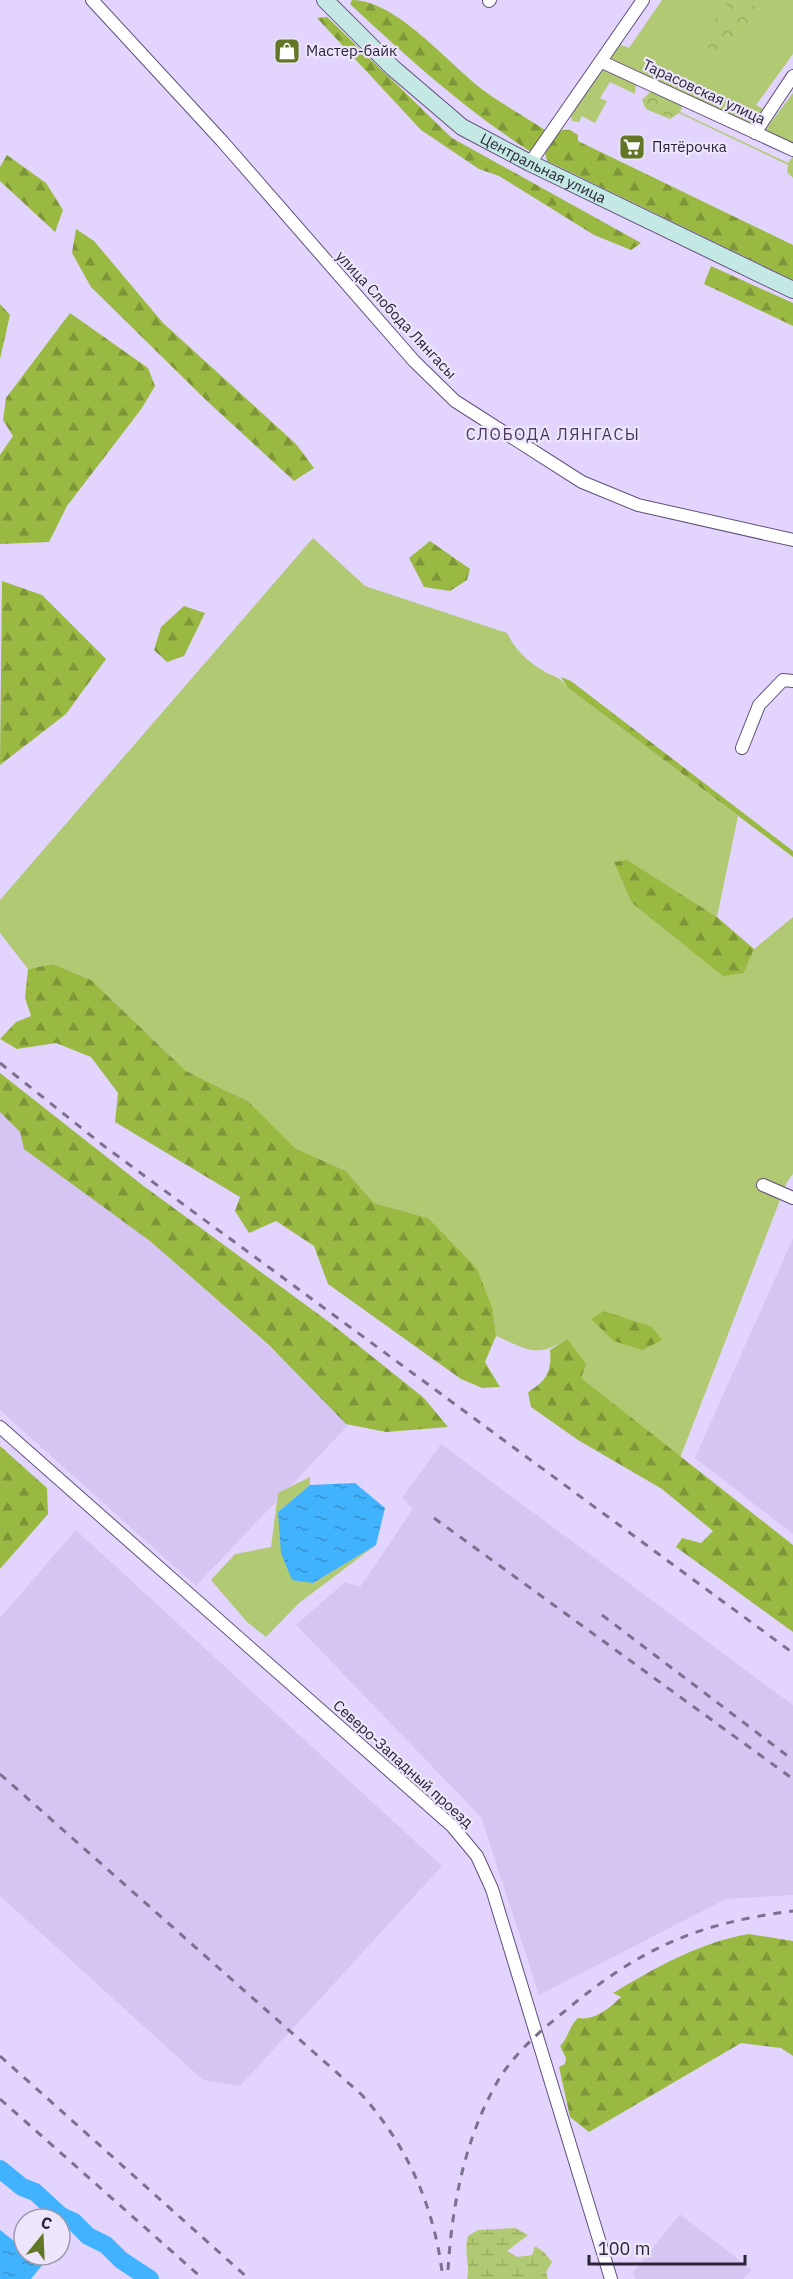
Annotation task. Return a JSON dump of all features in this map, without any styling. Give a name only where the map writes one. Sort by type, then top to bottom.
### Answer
[{"type":"street","name":"улица Слобода Лянгасы","points":[[92,0],[222,141],[414,361],[455,401],[582,482],[638,505],[793,540]]},
{"type":"street","points":[[530,163],[643,0]]},
{"type":"street","name":"Центральная улица","points":[[333,3],[435,106],[480,137],[793,290]]},
{"type":"street","name":"Тарасовская улица","points":[[602,62],[793,150]]},
{"type":"street","points":[[755,133],[793,76]]},
{"type":"street","points":[[742,748],[759,705],[783,680],[793,681]]},
{"type":"street","points":[[764,1185],[793,1198]]},
{"type":"street","name":"Северо-Западный проезд","points":[[0,1427],[264,1659],[469,1844],[492,1890],[611,2279]]},
{"type":"shaded area","points":[[0,1109],[353,1420],[196,1586],[0,1410]]},
{"type":"shaded area","points":[[793,1238],[793,1534],[695,1458]]},
{"type":"shaded area","points":[[441,1444],[793,1705],[793,1895],[726,1899],[539,1995],[481,1817],[296,1625],[345,1582],[360,1587],[413,1509],[402,1498]]},
{"type":"shaded area","points":[[76,1530],[442,1866],[240,2086],[203,2080],[0,1896],[0,1618]]},
{"type":"shaded area","points":[[680,2214],[752,2270],[743,2279],[635,2279],[633,2272]]},
{"type":"green space","points":[[352,0],[369,3],[404,21],[483,90],[545,130],[531,152],[483,119],[393,44],[350,4]]},
{"type":"green space","points":[[662,0],[793,0],[793,54],[756,105],[767,111],[754,126],[612,59],[612,54],[619,44],[629,48]]},
{"type":"green space","points":[[730,0],[746,0],[757,8],[756,14],[720,63],[712,57],[715,52],[707,47],[704,51],[696,45]]},
{"type":"green space","points":[[327,17],[452,138],[641,243],[631,250],[594,235],[499,176],[479,169],[421,130],[317,18]]},
{"type":"green space","points":[[605,69],[636,84],[635,94],[610,82],[600,98],[607,101],[595,123],[582,116],[579,122],[572,121],[571,115],[600,72]]},
{"type":"green space","points":[[651,91],[683,105],[680,112],[788,163],[793,156],[793,178],[787,172],[788,165],[679,113],[670,119],[646,109],[642,100]]},
{"type":"green space","points":[[650,93],[681,105],[673,116],[668,117],[644,105]]},
{"type":"green space","points":[[793,93],[793,146],[765,130]]},
{"type":"green space","points":[[570,130],[578,135],[578,141],[793,245],[793,280],[547,161],[545,152],[557,133]]},
{"type":"green space","points":[[7,155],[46,183],[63,210],[55,232],[0,181],[0,167]]},
{"type":"green space","points":[[76,229],[94,241],[163,323],[296,444],[314,468],[294,481],[208,402],[91,287],[72,253]]},
{"type":"green space","points":[[711,266],[793,303],[793,326],[704,284]]},
{"type":"green space","points":[[0,304],[10,315],[0,359]]},
{"type":"green space","points":[[70,313],[148,368],[155,386],[142,408],[67,506],[49,542],[0,544],[0,455],[13,436],[3,420],[6,398]]},
{"type":"green space","points":[[313,538],[365,586],[507,633],[517,649],[531,662],[559,678],[568,688],[738,816],[717,917],[627,861],[614,862],[631,902],[744,973],[754,949],[793,917],[793,1174],[787,1182],[680,1458],[580,1378],[567,1339],[547,1349],[532,1350],[496,1336],[493,1310],[428,1218],[374,1203],[346,1171],[295,1148],[248,1101],[186,1071],[91,980],[53,964],[28,969],[0,933],[0,900]]},
{"type":"green space","points":[[430,541],[470,569],[467,580],[450,591],[424,587],[409,558]]},
{"type":"green space","points":[[2,581],[42,595],[106,659],[66,714],[0,765]]},
{"type":"green space","points":[[184,606],[205,613],[184,656],[167,662],[154,650],[161,627]]},
{"type":"green space","points":[[561,677],[571,681],[793,851],[793,857],[568,688]]},
{"type":"green space","points":[[627,860],[717,917],[754,949],[744,973],[723,976],[631,902],[614,862]]},
{"type":"green space","points":[[53,964],[91,980],[186,1071],[248,1101],[295,1148],[346,1171],[374,1203],[428,1218],[477,1269],[493,1310],[496,1336],[485,1362],[500,1387],[482,1388],[461,1379],[328,1284],[314,1246],[276,1221],[249,1233],[235,1211],[240,1197],[115,1122],[118,1093],[91,1057],[56,1043],[17,1049],[0,1039],[16,1022],[31,1016],[25,998],[28,969]]},
{"type":"green space","points":[[0,1073],[141,1184],[329,1322],[424,1398],[448,1427],[386,1432],[346,1424],[270,1346],[150,1241],[24,1149],[20,1132],[0,1112]]},
{"type":"green space","points":[[604,1311],[652,1327],[662,1340],[642,1350],[614,1341],[591,1319]]},
{"type":"green space","points":[[567,1339],[586,1364],[581,1378],[793,1545],[793,1632],[676,1547],[682,1538],[701,1543],[713,1531],[662,1489],[578,1440],[531,1407],[528,1392],[543,1380],[549,1370],[550,1350]]},
{"type":"green space","points":[[0,1446],[47,1488],[48,1514],[0,1569]]},
{"type":"green space","points":[[310,1477],[310,1485],[278,1512],[313,1583],[376,1545],[299,1603],[266,1637],[247,1622],[211,1580],[235,1554],[271,1547],[278,1493]]},
{"type":"green space","points":[[749,1934],[793,1941],[793,2056],[781,2048],[741,2043],[589,2132],[570,2117],[559,2067],[565,2064],[566,2058],[560,2046],[578,2018],[590,2018],[601,2013],[621,1997],[613,1993],[678,1957],[712,1943]]},
{"type":"green space","points":[[515,2228],[528,2235],[507,2251],[517,2257],[532,2255],[535,2246],[544,2252],[552,2262],[546,2272],[548,2279],[467,2279],[468,2236],[478,2230]]},
{"type":"water","points":[[355,1483],[385,1508],[376,1545],[313,1583],[292,1580],[281,1553],[278,1512],[310,1485]]},
{"type":"water","points":[[0,2230],[12,2240],[12,2267],[41,2267],[31,2279],[0,2279]]},
{"type":"waterway","points":[[0,2169],[22,2187],[35,2192],[61,2216],[74,2222],[88,2236],[106,2245],[121,2260],[150,2279]]},
{"type":"railway","points":[[0,1063],[104,1146],[793,1653]]},
{"type":"railway","points":[[434,1518],[793,1779]]},
{"type":"railway","points":[[602,1615],[793,1760]]},
{"type":"railway","points":[[0,1774],[362,2095],[393,2136],[417,2181],[434,2228],[443,2279]]},
{"type":"railway","points":[[448,2270],[457,2196],[477,2124],[499,2079],[529,2042],[592,1989],[644,1955],[671,1942],[727,1923],[793,1911]]},
{"type":"railway","points":[[0,2056],[249,2279]]},
{"type":"railway","points":[[0,2099],[203,2279]]},
{"type":"place","name":"Мастер-байк","points":[[287,51]]},
{"type":"place","name":"Пятёрочка","points":[[632,147]]},
{"type":"district","name":"СЛОБОДА ЛЯНГАСЫ","points":[[553,434]]}]
